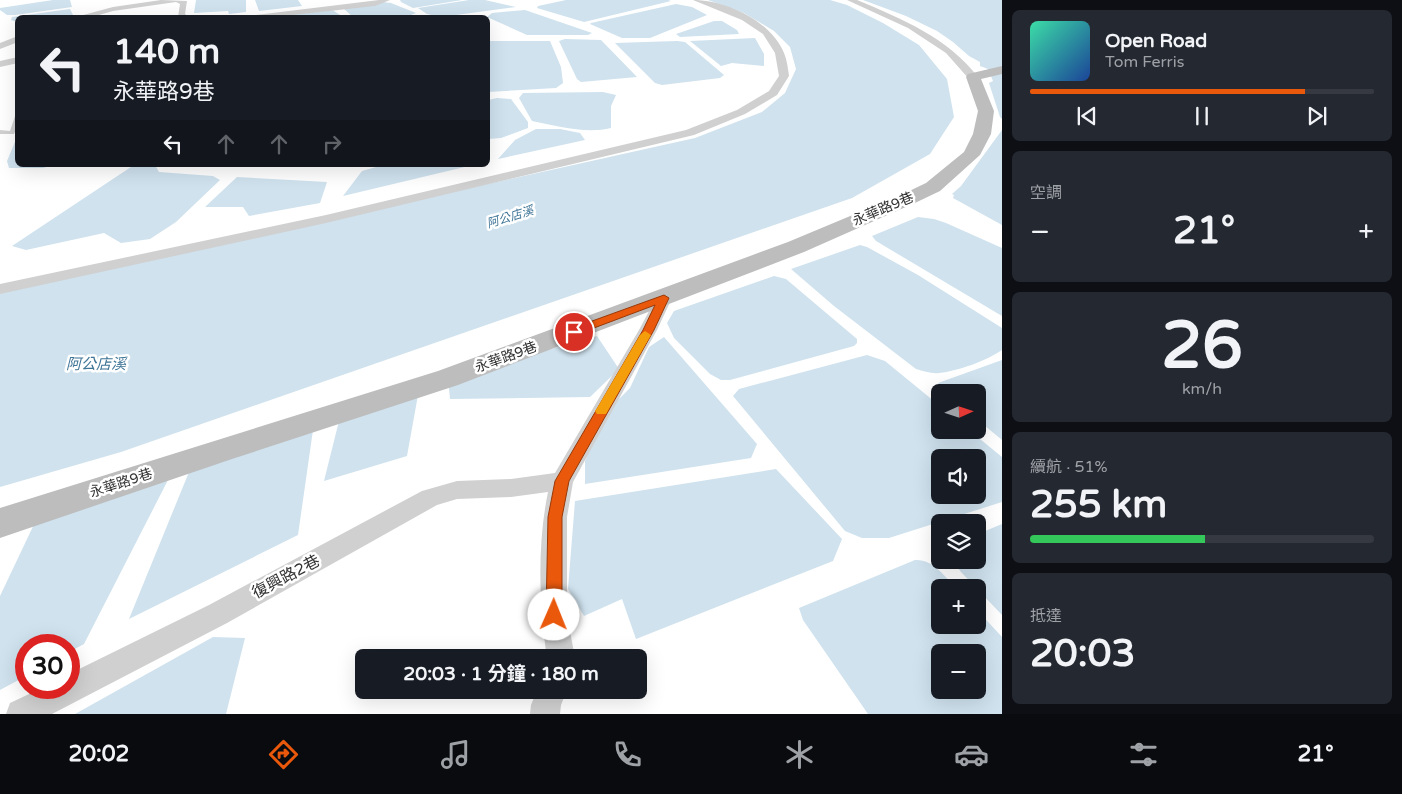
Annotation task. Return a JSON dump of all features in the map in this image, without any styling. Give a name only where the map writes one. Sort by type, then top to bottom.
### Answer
[{"type":"street","points":[[88,15],[113,9],[178,0],[184,3],[181,15]]},
{"type":"street","points":[[266,15],[375,4],[386,0]]},
{"type":"street","points":[[0,289],[326,219],[690,133],[741,112],[773,93],[784,76],[780,54],[770,38],[754,23],[724,8],[697,0]]},
{"type":"street","name":"永華路9巷","points":[[0,523],[448,378],[796,247],[933,187],[972,155],[982,134],[986,111],[981,94],[973,77],[949,50],[911,26],[851,0]]},
{"type":"street","points":[[0,46],[15,40]]},
{"type":"street","points":[[0,64],[15,61]]},
{"type":"street","points":[[973,77],[1002,70]]},
{"type":"street","points":[[560,649],[554,608],[555,517],[562,481],[648,330],[664,298]]},
{"type":"street","name":"復興路2巷","points":[[21,714],[226,610],[430,498],[456,490],[511,488],[562,481]]},
{"type":"street","points":[[545,714],[548,699]]},
{"type":"lane","points":[[0,132],[12,133],[15,124]]},
{"type":"water","points":[[53,0],[70,0],[72,7],[15,15],[7,15],[0,10],[0,8]]},
{"type":"water","points":[[196,0],[246,0],[246,12],[229,14],[228,11],[194,13]]},
{"type":"water","points":[[255,0],[298,0],[302,6],[259,11]]},
{"type":"water","points":[[400,0],[462,0],[413,8]]},
{"type":"water","points":[[469,0],[485,0],[516,7],[456,15],[432,15],[418,8]]},
{"type":"water","points":[[566,0],[671,1],[584,22],[537,8],[538,6]]},
{"type":"water","name":"阿公店溪","points":[[708,0],[830,0],[847,5],[883,23],[919,45],[947,79],[954,117],[930,154],[852,198],[121,452],[0,487],[0,292],[695,138],[762,112],[785,93],[796,69],[790,47],[774,31],[744,13]]},
{"type":"water","points":[[863,0],[1002,0],[1002,119],[989,83],[993,81],[988,69],[980,66],[980,62],[969,56],[937,31],[906,16]]},
{"type":"water","points":[[383,2],[391,3],[416,13],[411,15],[351,15],[343,8]]},
{"type":"water","points":[[676,4],[692,7],[707,15],[650,38],[622,38],[590,24],[591,23]]},
{"type":"water","points":[[70,9],[73,15],[26,15]]},
{"type":"water","points":[[331,9],[340,15],[280,15]]},
{"type":"water","points":[[525,10],[592,33],[588,35],[527,35],[490,18],[490,15],[492,13]]},
{"type":"water","points":[[714,21],[722,21],[737,30],[739,34],[680,37],[676,34]]},
{"type":"water","points":[[755,38],[764,54],[764,66],[732,63],[721,66],[690,41]]},
{"type":"water","points":[[565,39],[601,40],[637,77],[581,82],[577,79],[559,41]]},
{"type":"water","points":[[490,41],[550,41],[561,67],[563,83],[556,88],[490,92]]},
{"type":"water","points":[[685,42],[724,75],[720,78],[662,85],[655,83],[615,43]]},
{"type":"water","points":[[603,92],[616,95],[611,106],[611,128],[601,130],[572,129],[532,121],[519,98],[523,93]]},
{"type":"water","points":[[511,99],[528,122],[528,128],[501,138],[490,139],[490,100]]},
{"type":"water","points":[[536,129],[560,129],[580,133],[585,140],[498,159],[515,140]]},
{"type":"water","points":[[1002,130],[1002,225],[953,198],[954,195],[952,194],[961,186]]},
{"type":"water","points":[[15,142],[15,167],[47,167],[9,168],[7,161]]},
{"type":"water","points":[[131,167],[156,167],[159,172],[213,176],[220,180],[176,222],[150,239],[121,243],[104,233],[26,250],[12,246]]},
{"type":"water","points":[[376,167],[465,167],[343,196],[362,171]]},
{"type":"water","points":[[237,177],[327,182],[320,203],[249,216],[243,207],[205,207]]},
{"type":"water","points":[[918,217],[946,223],[1002,248],[1002,316],[876,241],[872,236]]},
{"type":"water","points":[[860,245],[918,275],[1002,328],[1002,350],[980,362],[947,372],[936,373],[916,369],[834,306],[791,269]]},
{"type":"water","points":[[774,276],[786,279],[857,339],[857,343],[854,346],[730,380],[721,380],[710,374],[674,338],[667,323],[674,311]]},
{"type":"water","points":[[597,336],[619,369],[590,397],[450,399],[448,378]]},
{"type":"water","points":[[664,337],[757,444],[751,458],[585,484],[585,461],[608,410],[630,388],[649,347]]},
{"type":"water","points":[[867,355],[885,361],[931,399],[931,439],[980,439],[1002,457],[1002,502],[964,514],[931,514],[931,525],[889,538],[862,538],[845,531],[733,396],[739,389]]},
{"type":"water","points":[[1002,360],[1002,440],[986,427],[986,384],[938,383]]},
{"type":"water","points":[[418,395],[407,456],[324,481],[339,421]]},
{"type":"water","points":[[313,430],[298,535],[129,619],[189,472]]},
{"type":"water","points":[[776,469],[842,539],[833,561],[636,639],[622,599],[584,616],[568,589],[575,501]]},
{"type":"water","points":[[168,480],[84,644],[80,646],[80,634],[15,634],[15,682],[0,690],[0,596],[37,518]]},
{"type":"water","points":[[1002,524],[1002,615],[986,598],[986,579],[968,579],[959,569],[986,569],[986,531]]},
{"type":"water","points":[[915,560],[927,562],[931,564],[931,569],[938,569],[947,579],[931,579],[931,634],[986,634],[986,620],[1002,637],[1002,714],[868,714],[803,620],[799,608]]},
{"type":"water","points":[[213,637],[245,638],[226,714],[75,714]]},
{"type":"slow traffic","points":[[602,411],[645,335]]},
{"type":"route","points":[[554,615],[555,517],[562,481],[648,330],[664,298],[574,332]]}]
